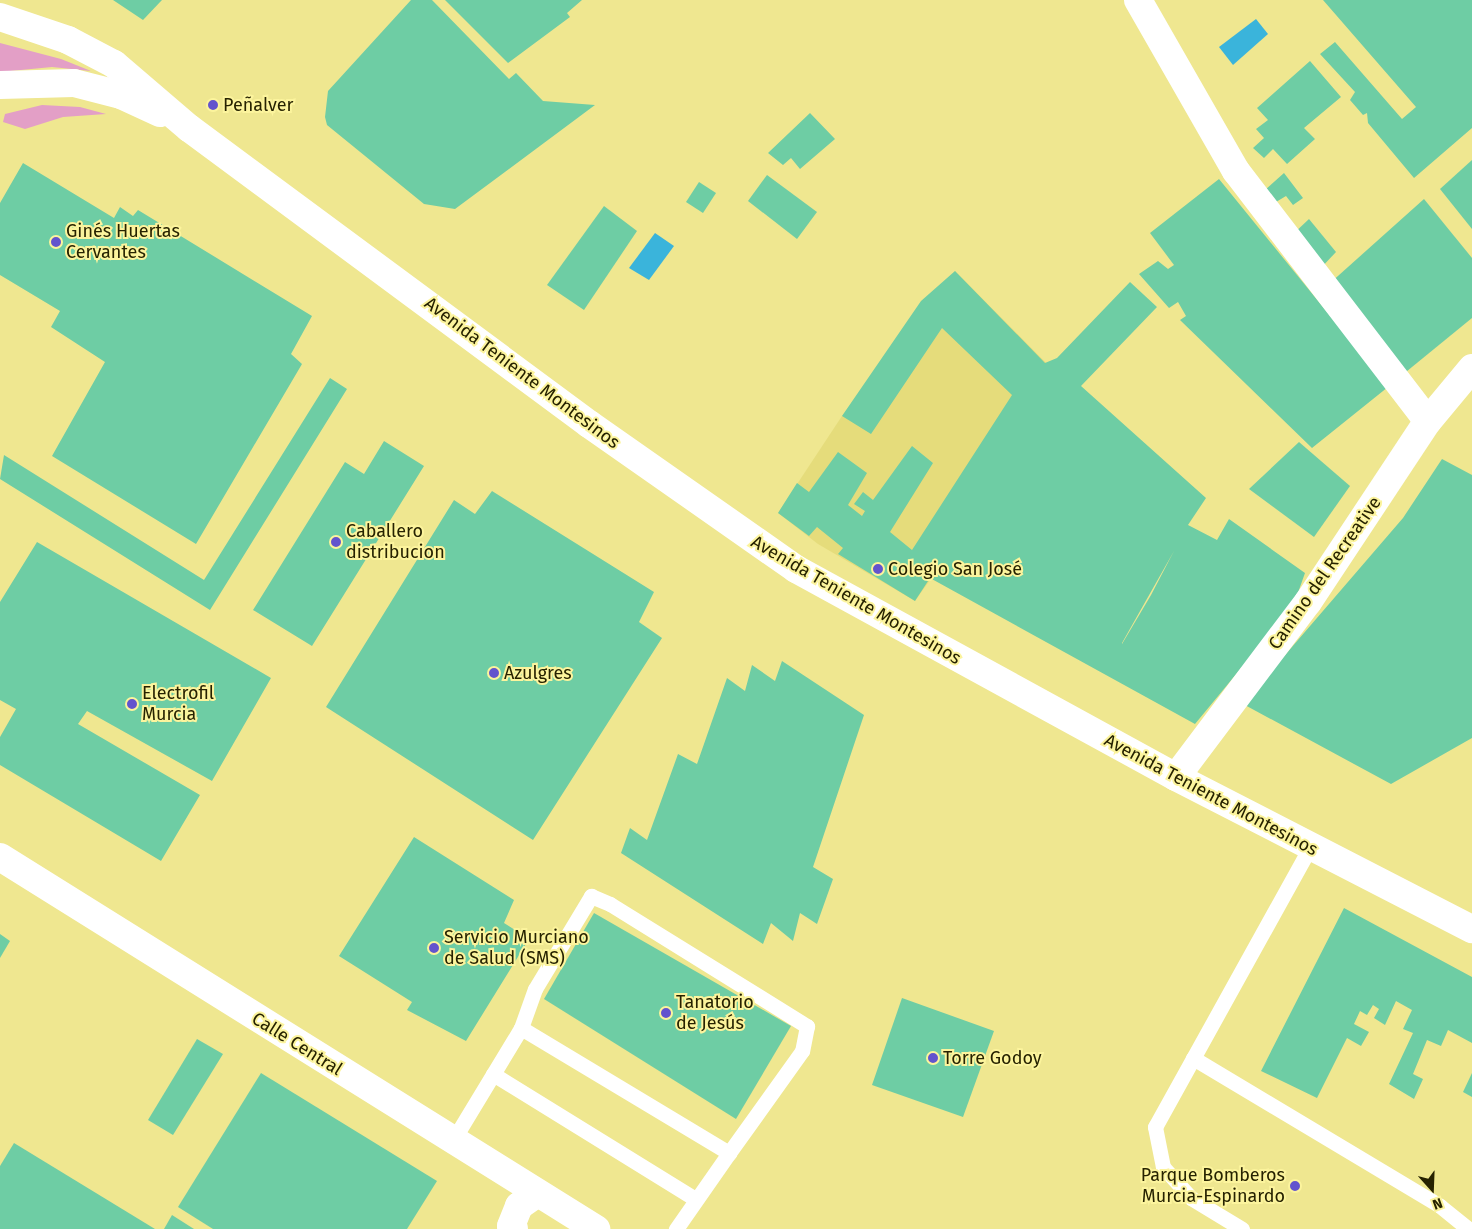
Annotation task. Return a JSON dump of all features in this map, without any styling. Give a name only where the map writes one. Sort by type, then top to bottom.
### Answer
[{"type":"main road","points":[[1138,0],[1236,171],[1428,421]]},
{"type":"main road","name":"Avenida Teniente Montesinos","points":[[0,17],[100,56],[189,128],[668,482],[796,569],[1176,777],[1472,929]]},
{"type":"main road","name":"Avenida Teniente Montesinos","points":[[0,85],[50,81],[96,88],[189,128]]},
{"type":"main road","name":"Camino del Recreative","points":[[1176,777],[1308,602],[1428,421],[1472,368]]},
{"type":"main road","name":"Calle Central","points":[[0,857],[452,1142],[596,1229]]},
{"type":"main road","points":[[510,1228],[520,1206],[536,1194]]},
{"type":"lane","points":[[1242,1229],[1191,1198],[1163,1167],[1155,1127],[1310,847]]},
{"type":"lane","points":[[452,1142],[521,1028],[536,989],[592,896],[610,904],[807,1026],[802,1050],[695,1199],[676,1229]]},
{"type":"lane","points":[[521,1028],[729,1153]]},
{"type":"lane","points":[[1194,1058],[1440,1206],[1468,1229]]},
{"type":"lane","points":[[493,1074],[695,1199]]},
{"type":"shaded area","points":[[0,43],[61,59],[91,71],[52,67],[0,72]]},
{"type":"shaded area","points":[[42,105],[80,107],[106,114],[63,117],[25,129],[3,122],[5,114]]},
{"type":"shaded area","points":[[955,271],[1069,386],[915,601],[818,544],[778,513],[842,416]]},
{"type":"water","points":[[1256,19],[1268,34],[1233,65],[1219,47]]},
{"type":"water","points":[[655,233],[674,246],[649,280],[629,268]]},
{"type":"building","points":[[113,0],[162,0],[143,20]]},
{"type":"building","points":[[411,0],[432,0],[509,79],[516,73],[543,101],[595,105],[455,209],[424,204],[327,125],[325,117],[328,91]]},
{"type":"building","points":[[445,0],[582,0],[567,13],[570,17],[508,63]]},
{"type":"building","points":[[1323,0],[1472,0],[1472,128],[1414,178],[1368,123],[1367,113],[1363,115],[1350,100],[1355,92],[1320,54],[1335,42],[1402,119],[1416,107]]},
{"type":"building","points":[[1310,61],[1341,97],[1304,128],[1315,139],[1287,164],[1273,149],[1264,158],[1253,148],[1264,138],[1256,129],[1268,120],[1257,108]]},
{"type":"building","points":[[810,113],[835,139],[800,169],[791,158],[783,165],[768,153]]},
{"type":"building","points":[[1472,160],[1472,229],[1440,189]]},
{"type":"building","points":[[23,163],[114,218],[120,207],[133,216],[138,210],[312,316],[291,354],[302,364],[196,544],[52,456],[105,362],[51,327],[60,311],[0,275],[0,203]]},
{"type":"building","points":[[1284,173],[1303,198],[1293,205],[1286,196],[1276,202],[1265,190]]},
{"type":"building","points":[[767,175],[817,212],[797,239],[748,201]]},
{"type":"building","points":[[1219,179],[1388,387],[1312,448],[1180,320],[1186,316],[1178,302],[1169,308],[1139,274],[1158,261],[1168,269],[1174,265],[1150,233]]},
{"type":"building","points":[[699,182],[716,193],[703,213],[686,202]]},
{"type":"building","points":[[1424,199],[1472,258],[1472,318],[1401,376],[1329,284]]},
{"type":"building","points":[[604,206],[637,231],[584,310],[547,285]]},
{"type":"building","points":[[1309,219],[1336,252],[1319,270],[1291,236]]},
{"type":"building","points":[[955,271],[1045,363],[1057,358],[1130,282],[1157,307],[1081,386],[1206,498],[1188,525],[1217,540],[1229,519],[1305,573],[1294,604],[1195,724],[930,578],[915,601],[838,554],[843,548],[817,527],[809,536],[778,513],[797,483],[809,492],[838,452],[867,473],[848,505],[862,516],[865,511],[854,504],[863,492],[873,500],[912,446],[933,463],[890,532],[912,550],[1012,395],[942,328],[871,434],[842,416],[921,301]],"holes":[[[1174,551],[1151,595],[1122,644]]]},
{"type":"building","points":[[330,378],[347,389],[210,610],[0,479],[4,455],[204,580]]},
{"type":"building","name":"Caballero distribucion","points":[[384,441],[424,466],[312,646],[253,610],[345,462],[364,474]]},
{"type":"building","points":[[1299,442],[1350,486],[1314,537],[1249,489]]},
{"type":"building","points":[[1442,459],[1472,475],[1472,738],[1391,784],[1243,704],[1403,518]]},
{"type":"building","name":"Azulgres","points":[[492,491],[654,592],[639,622],[662,638],[533,840],[326,707],[454,500],[475,514]]},
{"type":"building","name":"Electrofil Murcia","points":[[37,542],[271,678],[212,781],[87,711],[78,724],[200,795],[161,861],[0,765],[0,737],[16,709],[0,700],[0,602]]},
{"type":"building","points":[[782,661],[864,715],[813,867],[833,879],[817,924],[800,913],[793,941],[771,923],[763,944],[621,853],[630,828],[647,840],[678,754],[697,764],[727,678],[745,691],[752,665],[775,681]]},
{"type":"building","name":"Servicio Murciano de Salud (SMS)","points":[[414,837],[514,900],[504,923],[529,939],[466,1041],[407,1010],[412,1002],[339,956]]},
{"type":"building","points":[[1344,908],[1472,977],[1472,1043],[1448,1030],[1441,1046],[1427,1040],[1413,1074],[1423,1079],[1414,1099],[1389,1084],[1413,1033],[1403,1029],[1412,1010],[1396,1001],[1385,1025],[1374,1018],[1379,1009],[1373,1005],[1367,1015],[1360,1011],[1354,1024],[1369,1032],[1361,1046],[1347,1038],[1317,1098],[1261,1071]]},
{"type":"building","name":"Tanatorio de Jesús","points":[[594,913],[791,1026],[736,1119],[544,999]]},
{"type":"building","points":[[0,934],[10,941],[0,958]]},
{"type":"building","name":"Torre Godoy","points":[[902,998],[994,1031],[963,1117],[872,1085]]},
{"type":"building","points":[[197,1039],[223,1054],[173,1135],[148,1120]]},
{"type":"building","points":[[261,1073],[437,1181],[407,1229],[213,1229],[178,1207]]},
{"type":"building","points":[[1472,1073],[1472,1097],[1463,1092]]},
{"type":"building","points":[[14,1143],[155,1229],[0,1229],[0,1166]]},
{"type":"building","points":[[172,1215],[194,1229],[164,1229]]},
{"type":"place","name":"Peñalver","points":[[213,105]]},
{"type":"place","name":"Ginés Huertas Cervantes","points":[[56,242]]},
{"type":"place","name":"Caballero distribucion","points":[[336,542]]},
{"type":"place","name":"Colegio San José","points":[[878,569]]},
{"type":"place","name":"Azulgres","points":[[494,673]]},
{"type":"place","name":"Electrofil Murcia","points":[[132,704]]},
{"type":"place","name":"Servicio Murciano de Salud (SMS)","points":[[434,948]]},
{"type":"place","name":"Tanatorio de Jesús","points":[[666,1013]]},
{"type":"place","name":"Torre Godoy","points":[[933,1058]]},
{"type":"place","name":"Parque Bomberos Murcia-Espinardo","points":[[1295,1186]]}]
